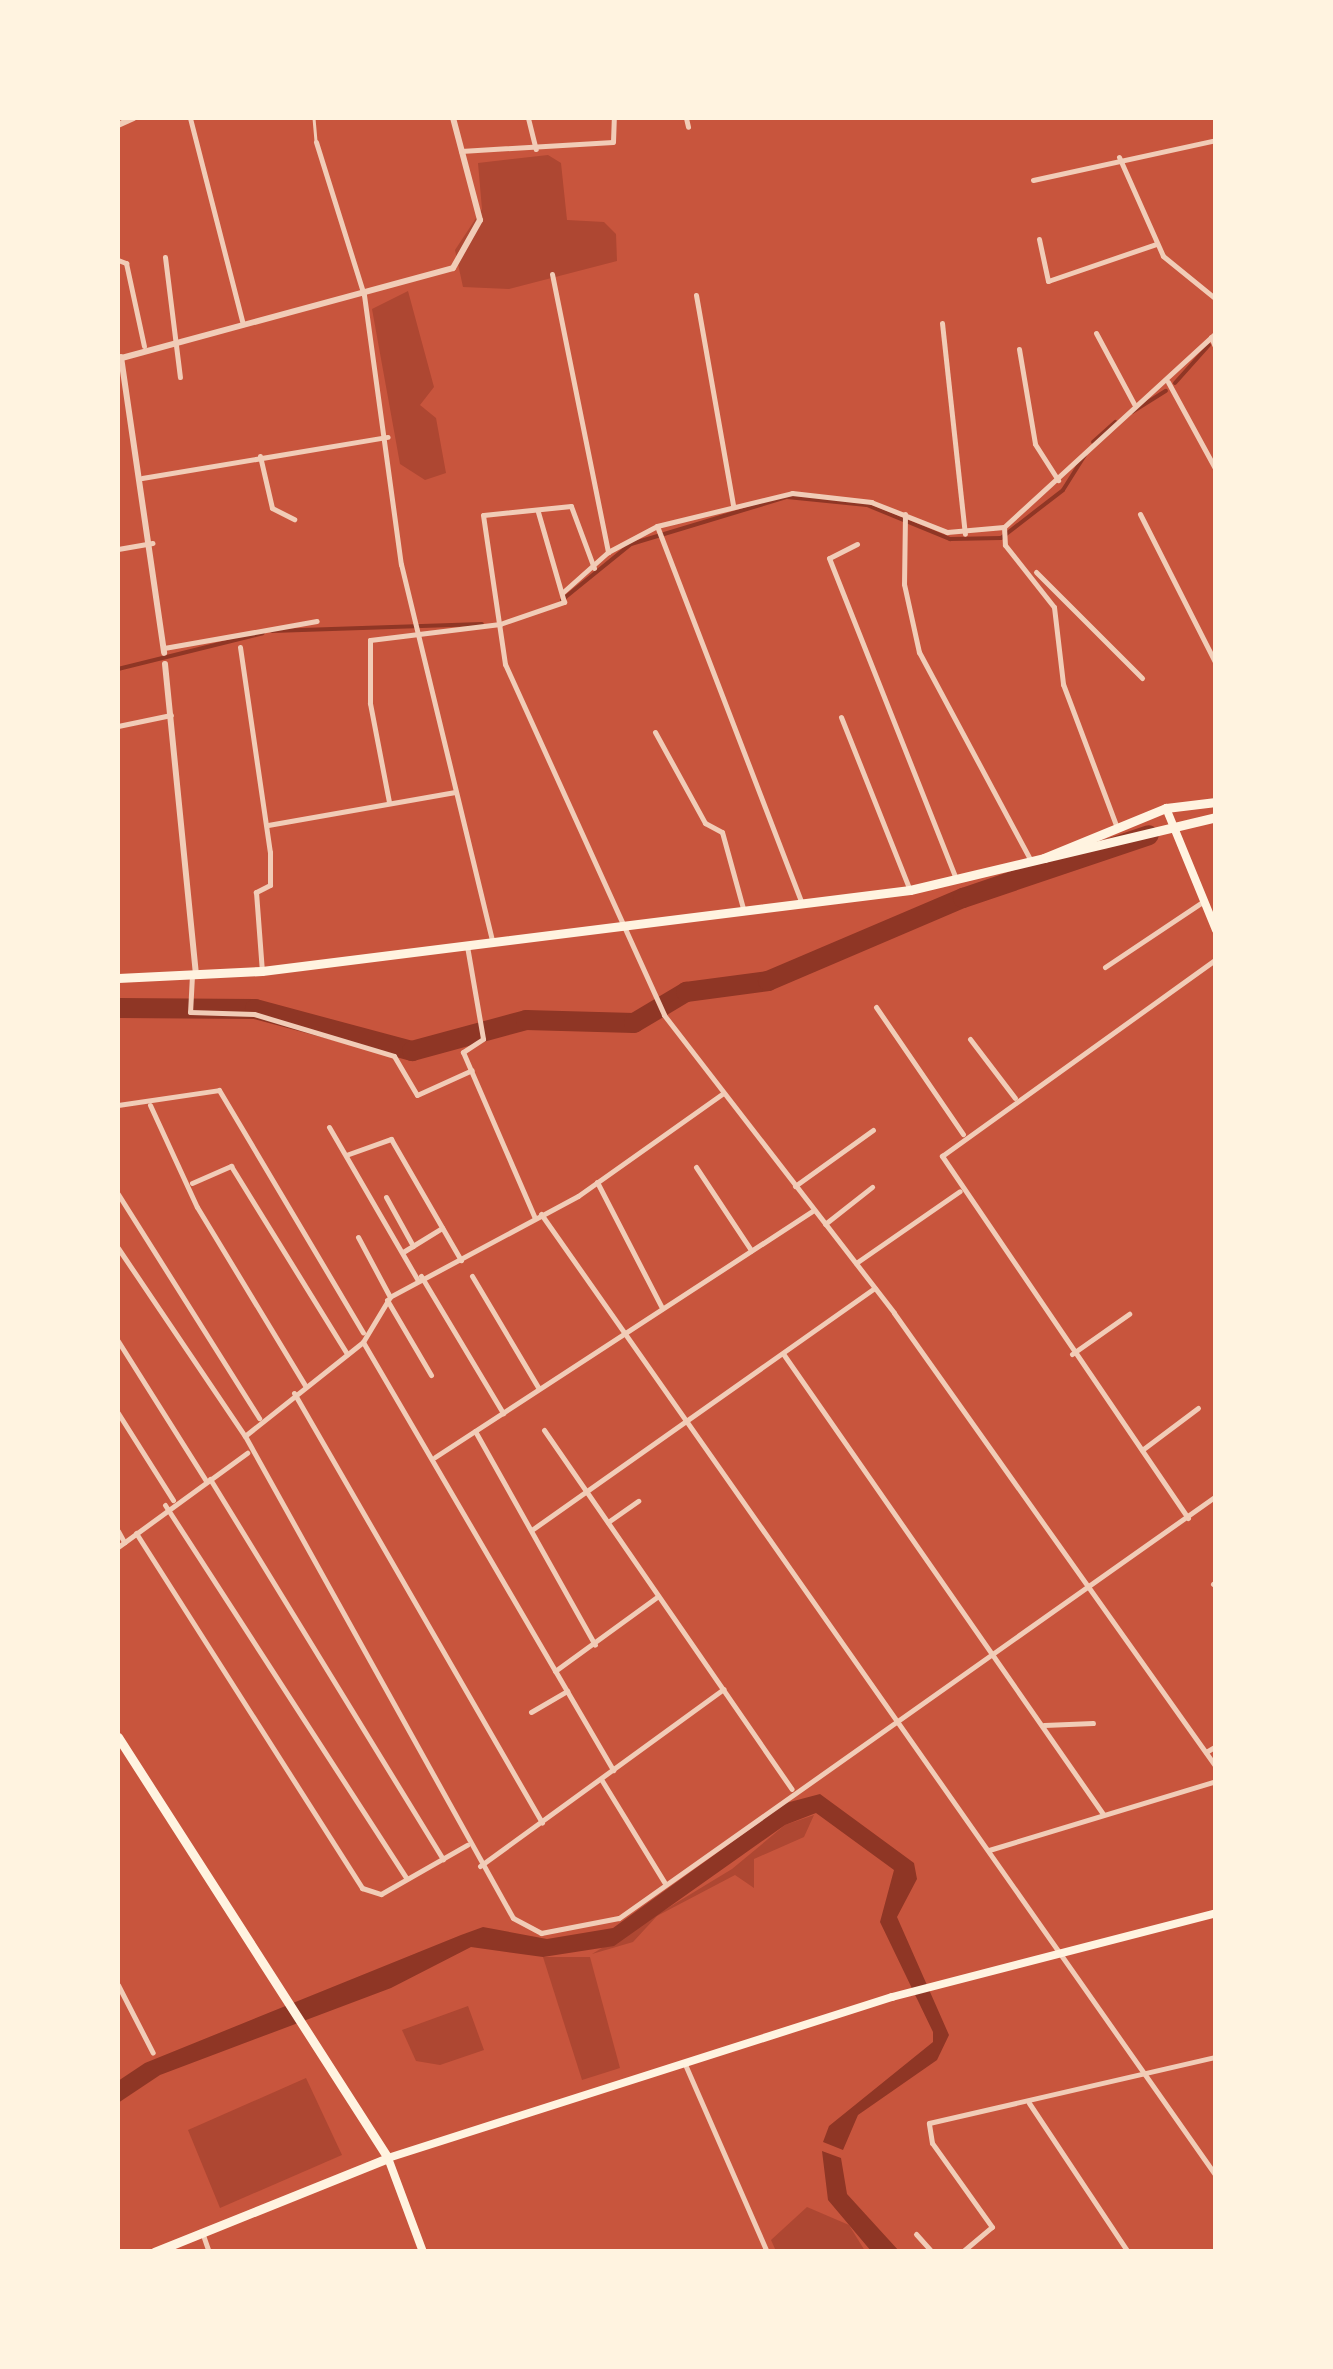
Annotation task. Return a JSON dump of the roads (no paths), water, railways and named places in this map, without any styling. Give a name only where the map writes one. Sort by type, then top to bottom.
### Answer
[{"type":"highway","points":[[1044,858],[1116,825],[1166,808],[1216,802]]},
{"type":"highway","points":[[118,978],[262,971],[910,890],[957,881],[1169,822],[1216,817]]},
{"type":"highway","points":[[118,1737],[388,2158],[154,2252]]},
{"type":"main road","points":[[1166,808],[1181,860],[1216,930]]},
{"type":"main road","points":[[423,2252],[388,2158],[936,1984],[1216,1913]]},
{"type":"street","points":[[118,125],[134,118]]},
{"type":"street","points":[[190,118],[243,324]]},
{"type":"street","points":[[453,118],[480,220],[462,259],[444,273],[364,296],[174,337],[119,358],[142,478],[164,650],[194,974],[190,1010],[281,1022],[394,1056],[417,1095],[472,1070]]},
{"type":"street","points":[[528,118],[536,148]]},
{"type":"street","points":[[461,151],[612,142],[614,118]]},
{"type":"street","points":[[686,118],[688,128]]},
{"type":"street","points":[[1032,180],[1119,156],[1216,140]]},
{"type":"street","points":[[316,142],[364,296],[417,628],[492,942]]},
{"type":"street","points":[[1119,156],[1156,244],[1216,299]]},
{"type":"street","points":[[1039,238],[1048,282],[1156,244]]},
{"type":"street","points":[[165,257],[180,377]]},
{"type":"street","points":[[118,260],[126,264],[144,346]]},
{"type":"street","points":[[552,274],[608,552]]},
{"type":"street","points":[[696,295],[734,505]]},
{"type":"street","points":[[942,323],[965,534]]},
{"type":"street","points":[[1096,332],[1134,404]]},
{"type":"street","points":[[1213,335],[1216,349]]},
{"type":"street","points":[[389,802],[369,646],[417,628],[492,622],[564,596],[608,552],[658,529],[734,505],[804,492],[965,534],[1004,529],[1134,404],[1168,382],[1213,335]]},
{"type":"street","points":[[1019,349],[1035,444],[1058,480]]},
{"type":"street","points":[[1168,382],[1216,470]]},
{"type":"street","points":[[142,478],[388,437]]},
{"type":"street","points":[[260,456],[272,508],[294,518]]},
{"type":"street","points":[[594,568],[572,506],[482,519],[492,622],[655,999],[722,1094],[875,1288],[1216,1767]]},
{"type":"street","points":[[538,512],[564,596]]},
{"type":"street","points":[[1140,514],[1216,664]]},
{"type":"street","points":[[905,519],[904,584],[919,652],[1031,861]]},
{"type":"street","points":[[658,529],[802,904]]},
{"type":"street","points":[[1004,529],[1005,544],[1142,678]]},
{"type":"street","points":[[118,550],[152,543]]},
{"type":"street","points":[[857,544],[828,558],[957,881]]},
{"type":"street","points":[[1033,570],[1054,608],[1063,684],[1116,825]]},
{"type":"street","points":[[164,650],[318,622]]},
{"type":"street","points":[[240,647],[268,825],[270,883],[256,892],[262,971]]},
{"type":"street","points":[[118,726],[171,715]]},
{"type":"street","points":[[841,716],[910,890]]},
{"type":"street","points":[[655,732],[705,822],[723,833],[744,911]]},
{"type":"street","points":[[268,825],[455,792]]},
{"type":"street","points":[[1105,967],[1201,903]]},
{"type":"street","points":[[467,944],[483,1035],[463,1050],[538,1216],[1216,2176]]},
{"type":"street","points":[[1188,1518],[960,1190],[942,1156],[963,1134],[1216,959]]},
{"type":"street","points":[[876,1007],[963,1134]]},
{"type":"street","points":[[970,1040],[1014,1098]]},
{"type":"street","points":[[118,1104],[149,1104],[197,1091],[223,1095],[613,1770]]},
{"type":"street","points":[[363,1333],[388,1299],[419,1278],[461,1260],[538,1216],[722,1094]]},
{"type":"street","points":[[149,1104],[305,1385]]},
{"type":"street","points":[[330,1127],[503,1412]]},
{"type":"street","points":[[795,1186],[872,1130]]},
{"type":"street","points":[[346,1155],[391,1139],[461,1260]]},
{"type":"street","points":[[192,1183],[231,1166],[347,1354]]},
{"type":"street","points":[[696,1167],[750,1250]]},
{"type":"street","points":[[596,1180],[662,1308]]},
{"type":"street","points":[[825,1224],[872,1187]]},
{"type":"street","points":[[856,1264],[960,1190]]},
{"type":"street","points":[[118,1194],[259,1418]]},
{"type":"street","points":[[386,1196],[412,1246]]},
{"type":"street","points":[[435,1458],[814,1210]]},
{"type":"street","points":[[403,1252],[442,1228]]},
{"type":"street","points":[[358,1237],[431,1375]]},
{"type":"street","points":[[118,1248],[246,1436],[247,1453],[507,1913],[541,1933],[605,1924],[664,1882],[719,1852],[792,1789],[1216,1496]]},
{"type":"street","points":[[472,1276],[539,1388]]},
{"type":"street","points":[[532,1528],[588,1494],[875,1288]]},
{"type":"street","points":[[1072,1354],[1129,1314]]},
{"type":"street","points":[[118,1341],[442,1859]]},
{"type":"street","points":[[246,1436],[259,1418],[363,1342]]},
{"type":"street","points":[[784,1355],[1102,1814]]},
{"type":"street","points":[[294,1393],[542,1822]]},
{"type":"street","points":[[1142,1450],[1198,1408]]},
{"type":"street","points":[[118,1413],[173,1500]]},
{"type":"street","points":[[544,1430],[792,1789]]},
{"type":"street","points":[[475,1431],[594,1645]]},
{"type":"street","points":[[118,1547],[165,1505],[247,1453]]},
{"type":"street","points":[[608,1522],[638,1501]]},
{"type":"street","points":[[165,1505],[407,1880]]},
{"type":"street","points":[[118,1531],[124,1542]]},
{"type":"street","points":[[136,1533],[362,1888],[381,1894],[468,1844]]},
{"type":"street","points":[[555,1672],[657,1597]]},
{"type":"street","points":[[480,1866],[724,1689]]},
{"type":"street","points":[[531,1712],[567,1691]]},
{"type":"street","points":[[1044,1726],[1093,1723]]},
{"type":"street","points":[[1206,1752],[1216,1746]]},
{"type":"street","points":[[600,1779],[664,1882]]},
{"type":"street","points":[[988,1850],[1216,1781]]},
{"type":"street","points":[[118,1984],[153,2053]]},
{"type":"street","points":[[962,2252],[992,2227],[927,2126],[1216,2058]]},
{"type":"street","points":[[684,2062],[767,2252]]},
{"type":"street","points":[[1029,2102],[1128,2252]]},
{"type":"street","points":[[202,2232],[210,2252]]},
{"type":"street","points":[[916,2234],[932,2252]]},
{"type":"lane","points":[[314,118],[316,142]]},
{"type":"waterway","points":[[1175,383],[1209,345]]},
{"type":"waterway","points":[[1132,412],[1166,391]]},
{"type":"waterway","points":[[1093,442],[1115,422]]},
{"type":"waterway","points":[[562,600],[631,544],[787,497],[867,505],[950,539],[1001,538],[1063,490],[1085,455]]},
{"type":"waterway","points":[[272,631],[482,624]]},
{"type":"waterway","points":[[118,669],[263,633]]},
{"type":"waterway","points":[[118,1008],[255,1009],[412,1051],[526,1020],[634,1023],[686,992],[768,981],[963,898],[1149,835]]}]
